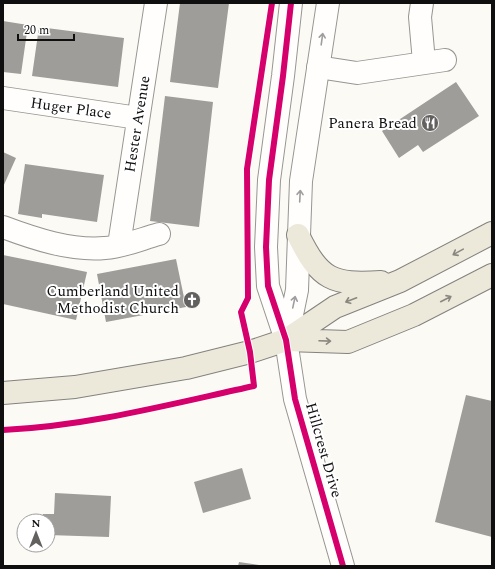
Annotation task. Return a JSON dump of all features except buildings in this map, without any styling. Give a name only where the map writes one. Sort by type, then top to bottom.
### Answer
[{"type":"main road","points":[[3,393],[75,387],[186,368],[250,352],[286,340],[335,307],[400,281],[492,233]]},
{"type":"main road","points":[[298,235],[307,254],[318,268],[333,280],[351,284],[400,281]]},
{"type":"main road","points":[[286,340],[348,342],[414,315],[492,275]]},
{"type":"street","name":"Hester Avenue","points":[[119,245],[156,3]]},
{"type":"street","points":[[286,340],[268,286],[266,247],[269,180],[291,3]]},
{"type":"street","points":[[286,340],[297,290],[301,181],[328,3]]},
{"type":"street","points":[[318,67],[357,73],[434,61],[420,17],[422,3]]},
{"type":"street","name":"Huger Place","points":[[3,98],[138,118]]},
{"type":"street","points":[[3,227],[35,238],[70,246],[89,248],[119,245],[158,234]]},
{"type":"street","name":"Hillcrest Drive","points":[[286,340],[295,399],[344,566]]},
{"type":"cycle path","points":[[3,430],[35,428],[98,419],[161,407],[254,386],[250,352],[241,312],[248,298],[247,169],[272,3]]},
{"type":"cycle path","points":[[291,3],[269,180],[266,247],[268,286],[286,340],[295,399],[343,566]]},
{"type":"place","name":"Panera Bread","points":[[430,123]]},
{"type":"place","name":"Cumberland United Methodist Church","points":[[192,300]]}]
